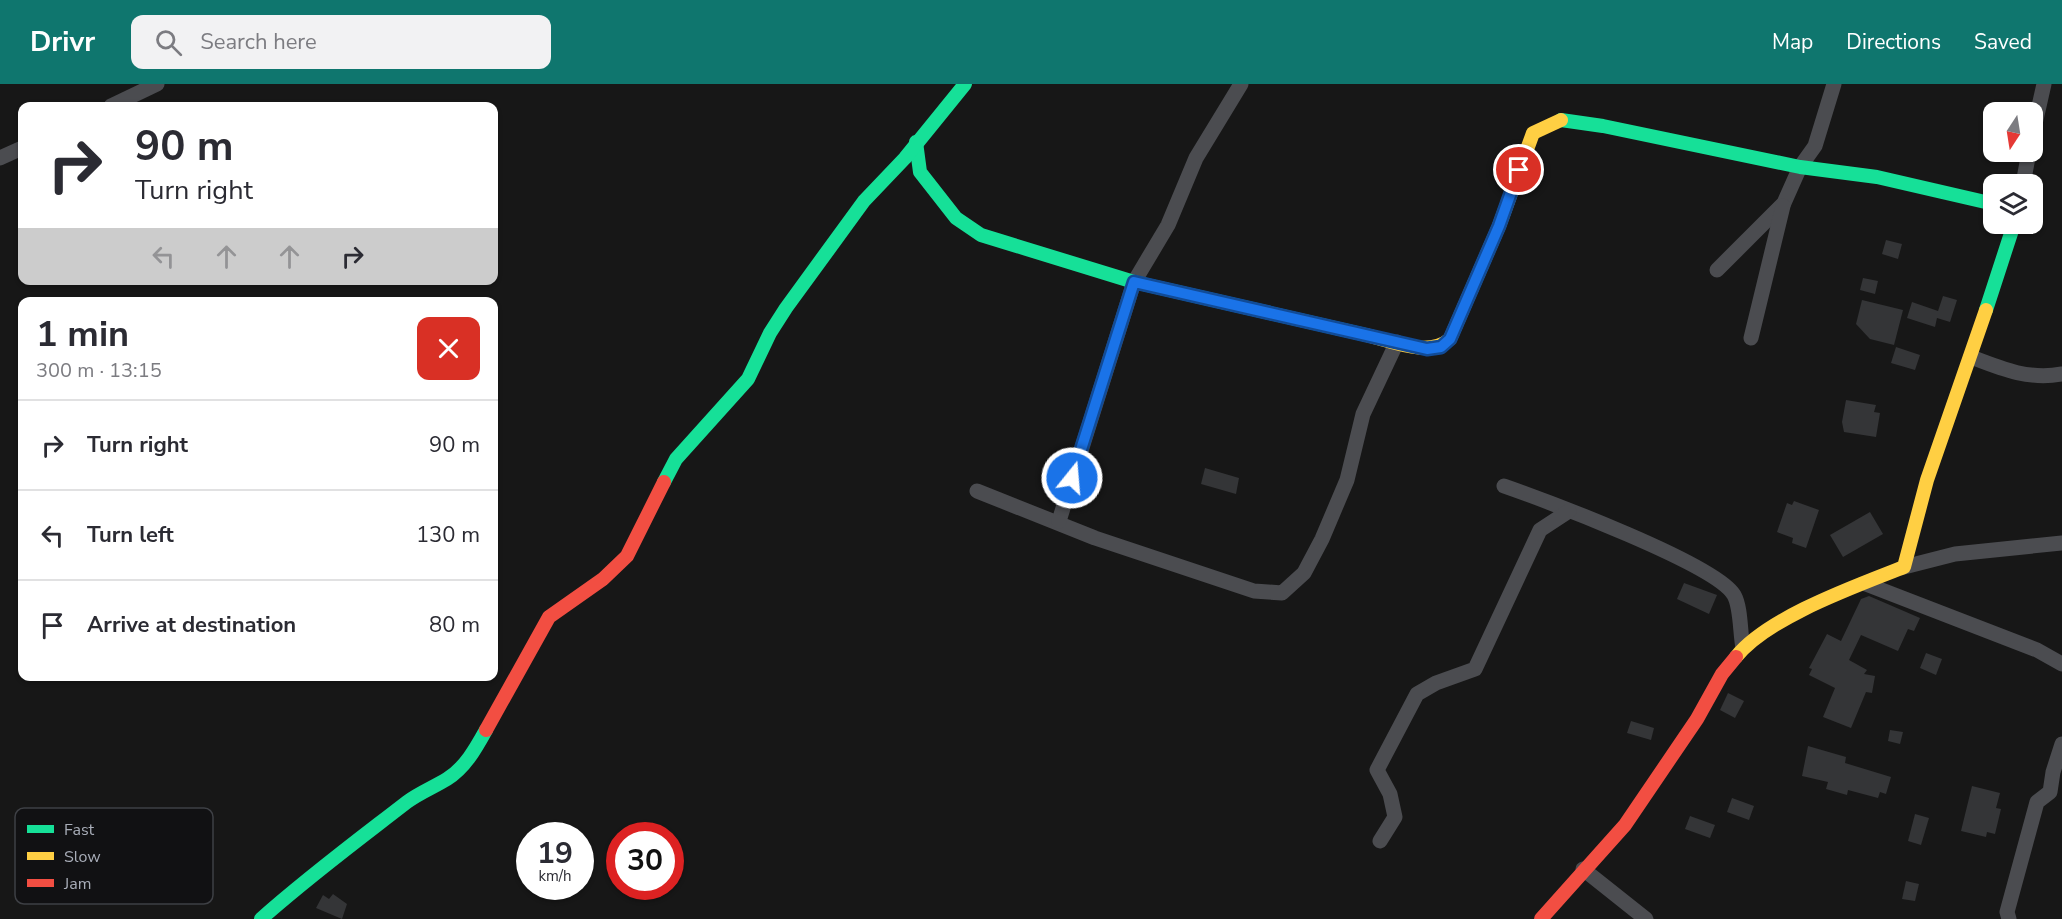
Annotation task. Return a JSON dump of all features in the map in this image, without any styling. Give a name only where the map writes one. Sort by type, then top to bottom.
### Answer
[{"type":"street","points":[[119,102],[157,84]]},
{"type":"street","points":[[261,919],[307,878],[339,857],[410,800],[449,778],[474,753],[549,617],[619,566],[627,556],[676,459],[748,379],[770,333],[786,308],[864,201],[965,84]]},
{"type":"street","points":[[1059,521],[1134,282],[1168,225],[1196,158],[1241,84]]},
{"type":"street","points":[[1751,338],[1784,203],[1800,167],[1815,146],[1834,84]]},
{"type":"street","points":[[2040,102],[2044,84]]},
{"type":"street","points":[[916,142],[920,172],[956,218],[981,235],[1134,282],[1427,349],[1441,347],[1450,339],[1499,226],[1533,133],[1558,120],[1603,126],[1800,167],[1877,177],[1983,201]]},
{"type":"street","points":[[0,158],[18,150]]},
{"type":"street","points":[[1718,270],[1784,203]]},
{"type":"street","points":[[1904,567],[1916,510],[1971,357],[2011,234]]},
{"type":"street","points":[[977,491],[1059,521],[1095,538],[1254,591],[1282,593],[1304,573],[1322,539],[1347,480],[1363,414],[1397,342]]},
{"type":"street","points":[[1971,357],[2015,374],[2044,377],[2062,374]]},
{"type":"street","points":[[1504,486],[1657,548],[1714,576],[1733,593],[1738,606],[1743,648]]},
{"type":"street","points":[[1380,841],[1395,817],[1390,794],[1377,770],[1417,694],[1436,683],[1475,669],[1540,530],[1569,511]]},
{"type":"street","points":[[1540,919],[1625,825],[1697,719],[1722,674],[1743,648],[1761,634],[1827,598],[1904,567],[1955,554],[2062,543]]},
{"type":"street","points":[[1866,584],[2037,651],[2062,664]]},
{"type":"street","points":[[2009,919],[2007,912],[2037,802],[2050,792],[2053,772],[2062,744]]},
{"type":"street","points":[[1583,869],[1646,919]]},
{"type":"building","points":[[1886,240],[1902,244],[1898,259],[1882,254]]},
{"type":"building","points":[[1863,278],[1878,281],[1875,294],[1860,290]]},
{"type":"building","points":[[1943,296],[1957,300],[1950,322],[1937,318],[1935,327],[1907,318],[1912,302],[1938,311]]},
{"type":"building","points":[[1862,300],[1903,310],[1894,345],[1870,339],[1856,324]]},
{"type":"building","points":[[1896,347],[1920,355],[1915,370],[1891,363]]},
{"type":"building","points":[[1846,400],[1876,405],[1874,412],[1880,413],[1876,437],[1844,432],[1842,422]]},
{"type":"building","points":[[1205,468],[1239,478],[1236,494],[1201,484]]},
{"type":"building","points":[[1794,501],[1819,510],[1806,548],[1792,543],[1793,538],[1777,532],[1787,503],[1792,505]]},
{"type":"building","points":[[1870,512],[1883,534],[1843,557],[1830,535]]},
{"type":"building","points":[[1684,583],[1717,595],[1709,614],[1677,599]]},
{"type":"building","points":[[1869,596],[1920,618],[1914,631],[1908,629],[1898,651],[1861,635],[1849,660],[1867,670],[1864,674],[1875,676],[1872,693],[1866,692],[1851,728],[1823,717],[1835,688],[1809,675],[1812,669],[1809,668],[1827,634],[1841,641],[1861,599]]},
{"type":"building","points":[[1926,653],[1942,659],[1936,675],[1920,668]]},
{"type":"building","points":[[1728,693],[1744,701],[1735,718],[1720,710]]},
{"type":"building","points":[[1631,721],[1654,728],[1651,740],[1627,733]]},
{"type":"building","points":[[1890,730],[1903,732],[1900,744],[1888,741]]},
{"type":"building","points":[[1808,746],[1846,757],[1845,763],[1891,777],[1886,794],[1880,792],[1878,798],[1848,790],[1847,795],[1826,789],[1828,782],[1802,776]]},
{"type":"building","points":[[1972,786],[2000,793],[1996,808],[2001,809],[1995,834],[1987,832],[1986,837],[1961,831]]},
{"type":"building","points":[[1732,798],[1754,806],[1749,820],[1727,812]]},
{"type":"building","points":[[1915,814],[1929,818],[1921,845],[1908,841]]},
{"type":"building","points":[[1690,816],[1715,825],[1710,838],[1685,829]]},
{"type":"building","points":[[1906,881],[1919,884],[1915,901],[1902,899]]},
{"type":"building","points":[[333,894],[347,904],[342,919],[316,908],[323,895],[329,899]]},
{"type":"traffic: fast","points":[[664,482],[676,459],[748,379],[770,333],[786,308],[864,201],[905,158],[965,84]]},
{"type":"traffic: fast","points":[[1561,120],[1603,126],[1800,167],[1877,177],[1983,201]]},
{"type":"traffic: fast","points":[[916,142],[920,172],[956,218],[981,235],[1134,282],[1366,335]]},
{"type":"traffic: fast","points":[[1986,310],[2011,234]]},
{"type":"traffic: fast","points":[[261,919],[407,802],[447,779],[459,769],[470,757],[486,730]]},
{"type":"traffic: slow","points":[[1366,335],[1421,348],[1441,345],[1450,339],[1499,226],[1533,133],[1561,120]]},
{"type":"traffic: slow","points":[[1736,657],[1750,642],[1791,616],[1838,593],[1904,567],[1927,480],[1986,310]]},
{"type":"traffic: jam","points":[[486,730],[549,617],[603,579],[627,556],[664,482]]},
{"type":"traffic: jam","points":[[1541,919],[1625,825],[1697,719],[1722,674],[1736,657]]},
{"type":"route","points":[[1072,478],[1124,307],[1134,282],[1427,349],[1441,347],[1450,339],[1499,226],[1519,170]]}]
